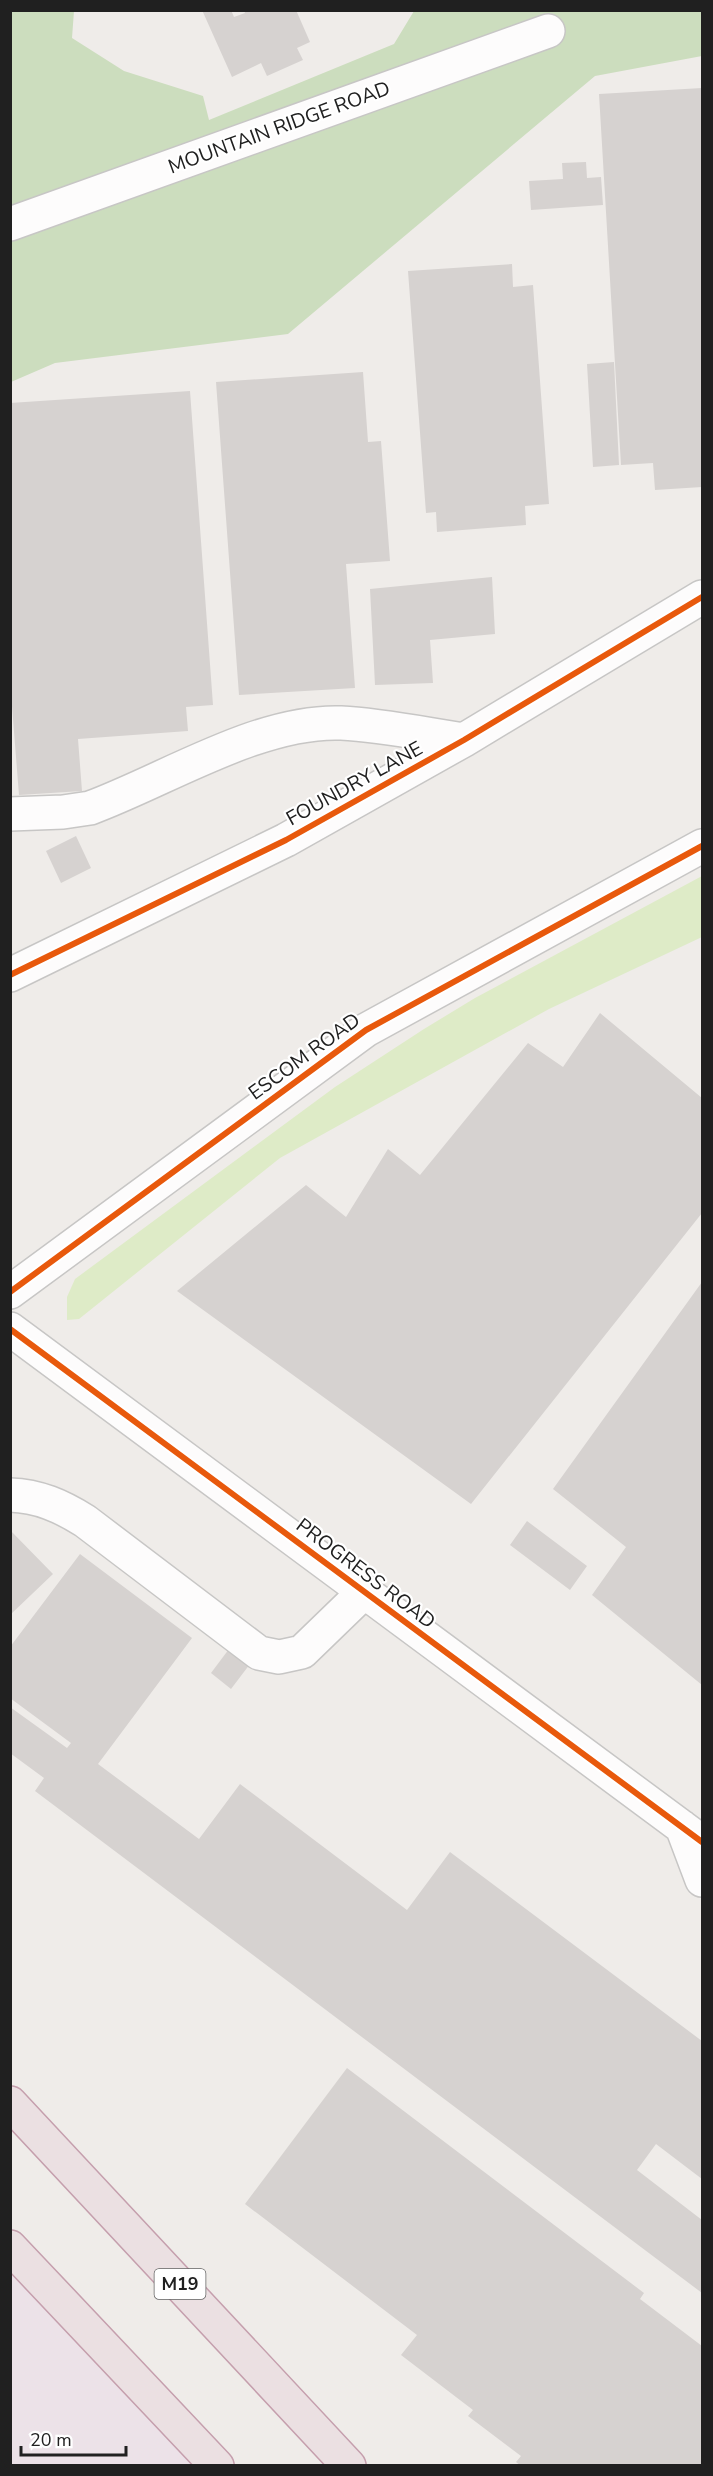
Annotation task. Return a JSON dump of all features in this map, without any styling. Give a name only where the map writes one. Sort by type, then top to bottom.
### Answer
[{"type":"highway","name":"M19","points":[[10,2103],[349,2466]]},
{"type":"highway","points":[[10,2247],[217,2466]]},
{"type":"street","name":"MOUNTAIN RIDGE ROAD","points":[[10,224],[548,31]]},
{"type":"street","name":"FOUNDRY LANE","points":[[10,975],[286,840],[464,740],[702,597]]},
{"type":"street","points":[[10,814],[63,812],[90,808],[253,739],[302,727],[340,723],[464,740]]},
{"type":"street","name":"ESCOM ROAD","points":[[10,1292],[366,1030],[702,846]]},
{"type":"street","name":"PROGRESS ROAD","points":[[10,1329],[692,1835]]},
{"type":"street","points":[[10,1495],[28,1495],[60,1506],[85,1521],[259,1653],[279,1657],[302,1652],[364,1592]]},
{"type":"street","points":[[692,1835],[702,1880]]},
{"type":"shaded area","points":[[10,2249],[212,2465],[11,2465]]},
{"type":"green space","points":[[11,11],[74,11],[72,38],[124,71],[203,96],[209,120],[394,44],[414,11],[702,11],[702,56],[595,76],[288,334],[55,363],[11,382]]},
{"type":"green space","points":[[702,876],[702,937],[549,1009],[280,1158],[79,1319],[67,1320],[67,1297],[75,1279],[335,1087],[475,998]]},
{"type":"building","points":[[202,10],[231,10],[234,17],[245,13],[244,10],[296,10],[310,42],[297,48],[303,60],[267,76],[261,63],[232,77]]},
{"type":"building","points":[[702,88],[702,487],[655,490],[653,463],[621,465],[599,94]]},
{"type":"building","points":[[586,162],[587,178],[601,177],[603,205],[531,210],[529,181],[563,179],[562,163]]},
{"type":"building","points":[[512,264],[513,287],[533,285],[549,504],[525,506],[526,525],[437,532],[436,512],[426,513],[408,271]]},
{"type":"building","points":[[614,362],[619,465],[593,467],[587,364]]},
{"type":"building","points":[[363,372],[368,442],[381,441],[390,561],[346,564],[355,688],[239,695],[216,382]]},
{"type":"building","points":[[190,391],[213,705],[186,707],[188,731],[78,739],[82,791],[19,795],[10,681],[10,403]]},
{"type":"building","points":[[492,577],[495,634],[430,640],[433,683],[375,685],[370,589]]},
{"type":"building","points":[[76,836],[91,868],[61,883],[46,851]]},
{"type":"building","points":[[600,1013],[702,1098],[702,1213],[471,1504],[177,1291],[306,1185],[346,1217],[388,1149],[420,1175],[528,1043],[563,1067]]},
{"type":"building","points":[[702,1282],[702,1685],[592,1595],[626,1547],[553,1489]]},
{"type":"building","points":[[527,1521],[587,1566],[570,1590],[510,1545]]},
{"type":"building","points":[[10,1530],[53,1574],[10,1615]]},
{"type":"building","points":[[80,1554],[192,1638],[98,1764],[199,1839],[240,1784],[407,1910],[450,1852],[702,2041],[702,2179],[656,2144],[637,2170],[702,2220],[702,2293],[35,1791],[44,1778],[10,1753],[10,1707],[67,1748],[71,1743],[10,1698],[10,1647]]},
{"type":"building","points":[[229,1649],[250,1664],[231,1689],[211,1673]]},
{"type":"building","points":[[347,2068],[644,2293],[640,2299],[702,2346],[702,2466],[521,2466],[516,2462],[521,2456],[468,2416],[473,2410],[401,2355],[417,2335],[245,2204]]},
{"type":"cycle path","points":[[10,975],[286,840],[464,740],[702,597]]},
{"type":"cycle path","points":[[10,1292],[366,1030],[702,846]]},
{"type":"cycle path","points":[[10,1329],[702,1842]]}]
